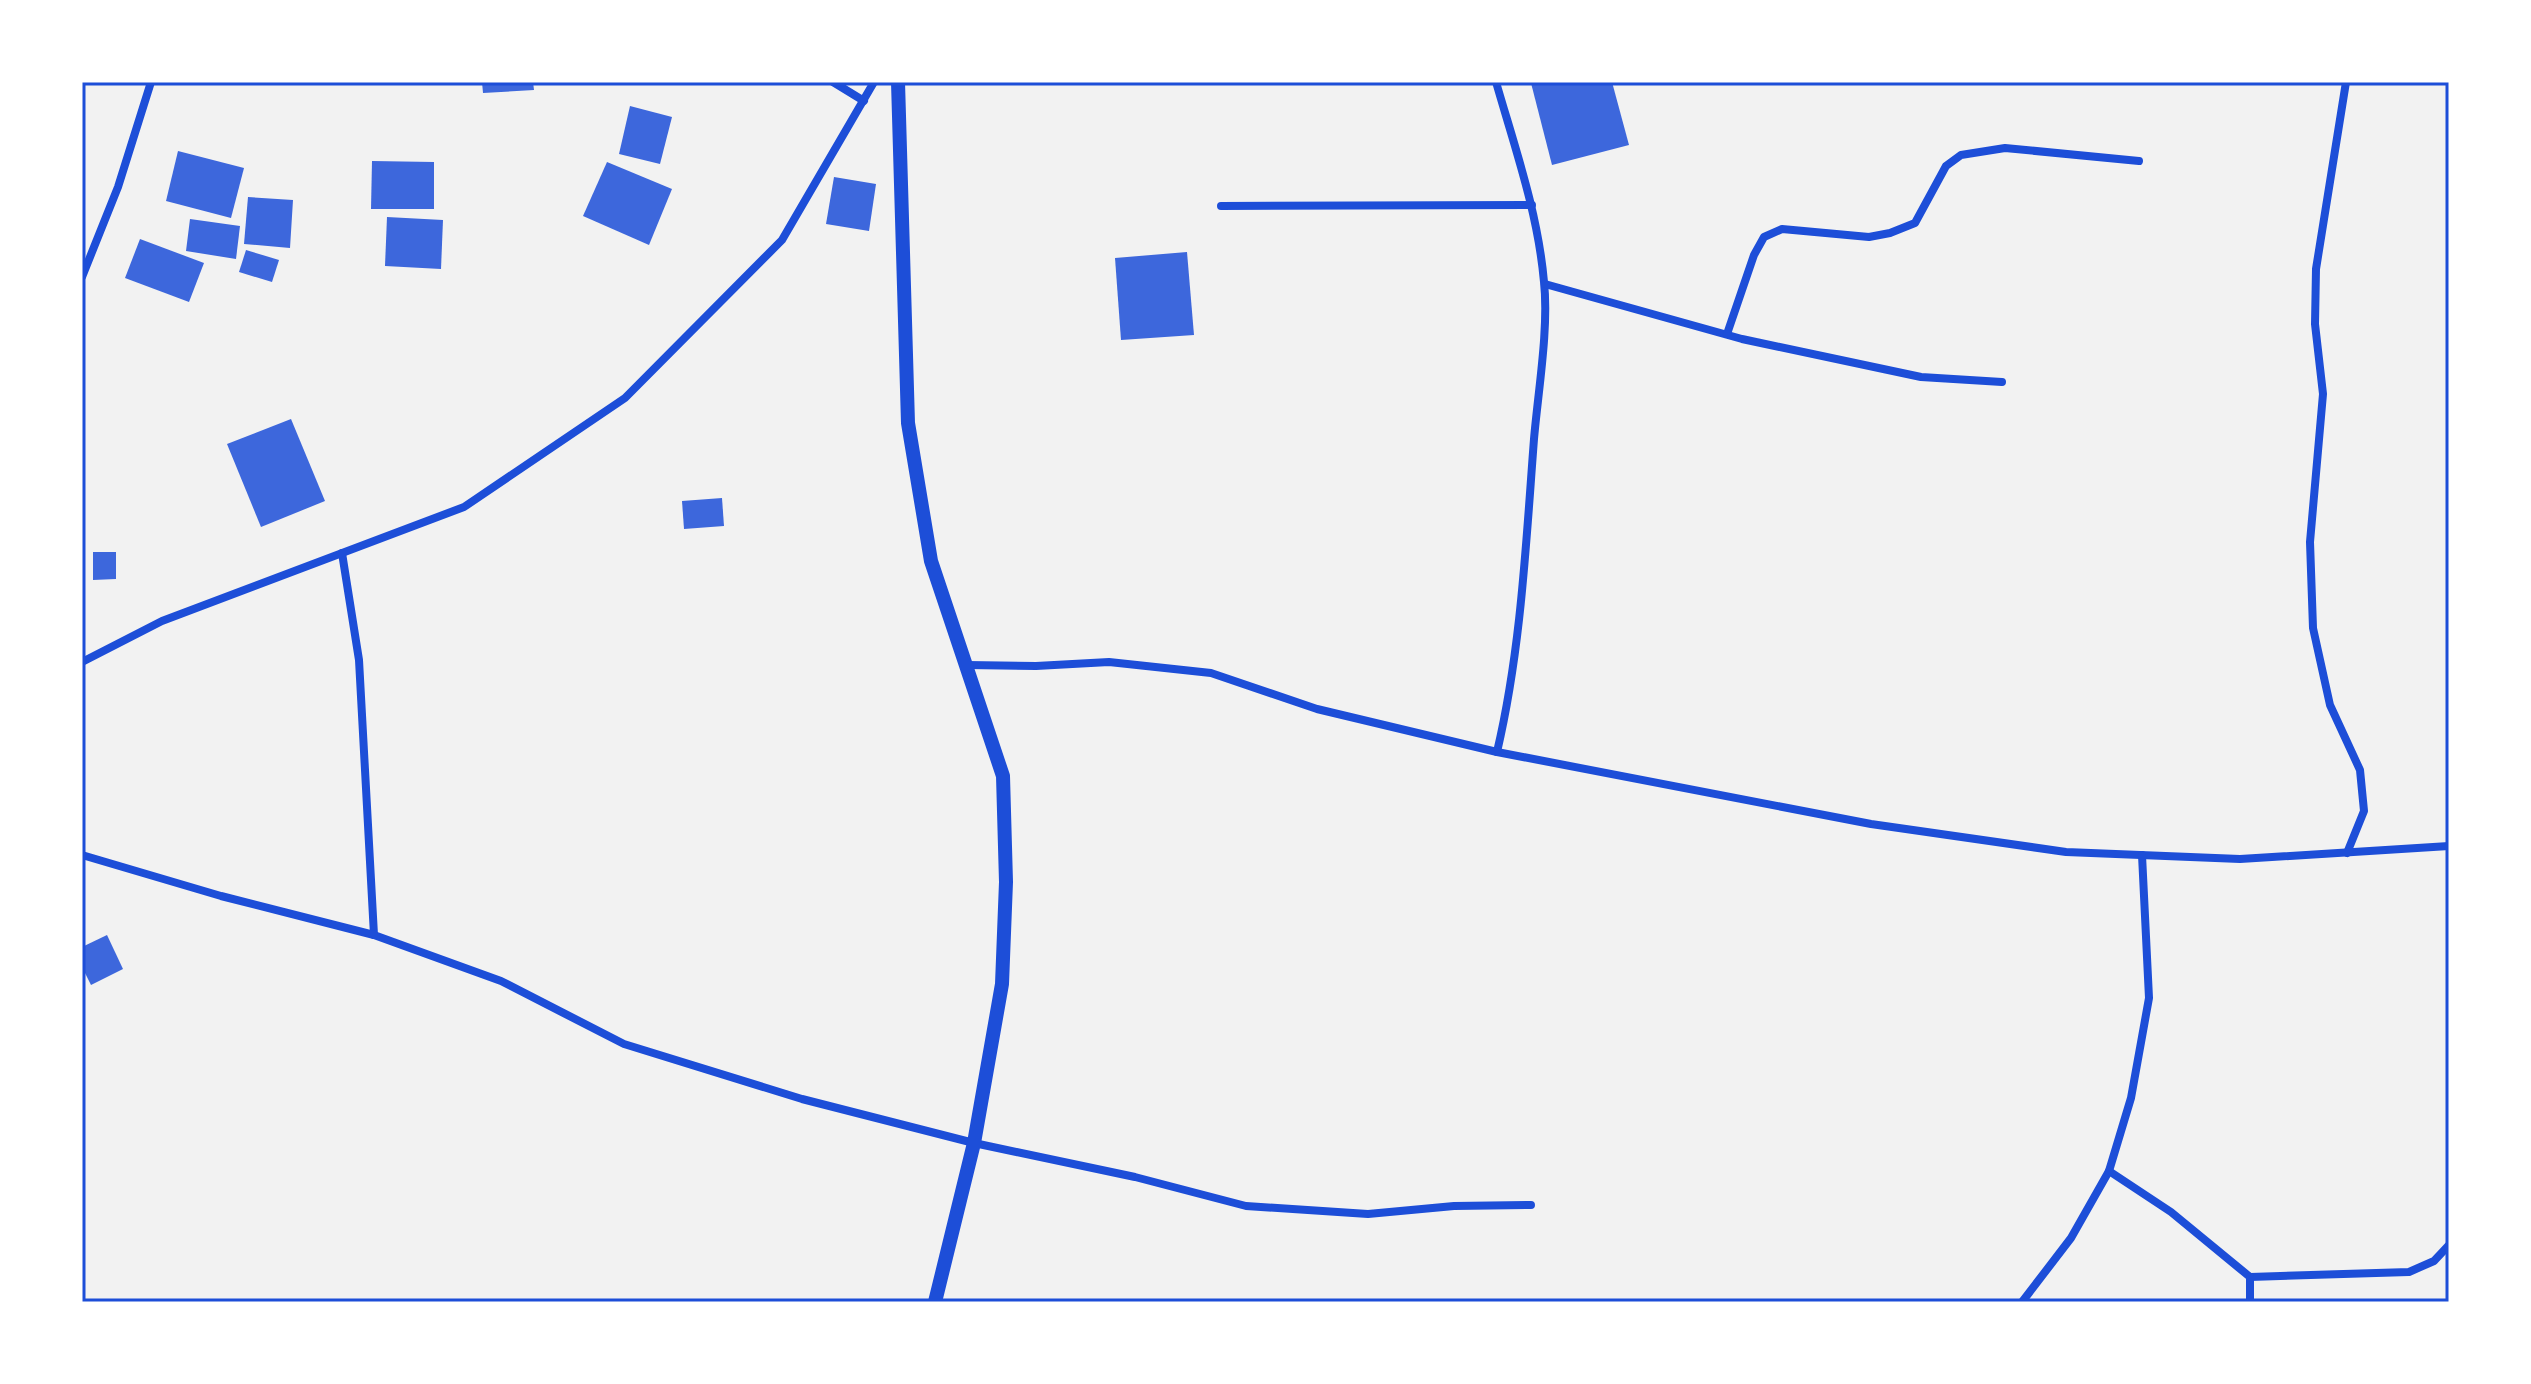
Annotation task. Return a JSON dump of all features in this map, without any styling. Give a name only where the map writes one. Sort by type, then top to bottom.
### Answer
[{"type":"street","points":[[82,277],[118,187],[151,82]]},
{"type":"street","points":[[833,82],[864,101]]},
{"type":"street","points":[[82,662],[162,621],[464,507],[625,398],[782,240],[874,82]]},
{"type":"street","points":[[898,82],[908,423],[931,561],[1003,776],[1006,882],[1002,984],[974,1143],[935,1302]]},
{"type":"street","points":[[1496,82],[1532,205],[1545,284],[1524,565],[1507,711],[1497,752]]},
{"type":"street","points":[[2346,82],[2316,269],[2315,324],[2323,394],[2310,542],[2313,628],[2330,705],[2360,770],[2364,811],[2347,853]]},
{"type":"street","points":[[1727,334],[1754,255],[1764,237],[1782,229],[1869,237],[1915,223],[1946,166],[1961,155],[2005,148],[2139,161]]},
{"type":"street","points":[[1221,206],[1532,205]]},
{"type":"street","points":[[1545,284],[1727,334],[1921,377],[2002,382]]},
{"type":"street","points":[[342,553],[359,660],[374,935]]},
{"type":"street","points":[[967,665],[1036,666],[1109,662],[1211,673],[1317,709],[1497,752],[1614,772],[1871,824],[2066,852],[2240,859],[2449,846]]},
{"type":"street","points":[[82,855],[221,896],[374,935],[501,981],[624,1044],[802,1099],[974,1143],[1135,1177],[1246,1206],[1368,1214],[1454,1206],[1531,1205]]},
{"type":"street","points":[[2022,1302],[2071,1238],[2109,1171],[2131,1098],[2149,998],[2142,855]]},
{"type":"street","points":[[2109,1171],[2171,1212],[2250,1277],[2409,1272],[2434,1261],[2449,1245]]},
{"type":"street","points":[[2250,1277],[2250,1302]]},
{"type":"building","points":[[482,82],[533,82],[534,90],[483,93]]},
{"type":"building","points":[[1612,82],[1629,145],[1552,165],[1531,83]]},
{"type":"building","points":[[630,106],[672,117],[660,164],[619,154]]},
{"type":"building","points":[[178,151],[244,168],[231,218],[166,201]]},
{"type":"building","points":[[372,161],[434,162],[434,209],[371,209]]},
{"type":"building","points":[[607,162],[672,189],[649,245],[583,216]]},
{"type":"building","points":[[834,177],[876,184],[869,231],[826,224]]},
{"type":"building","points":[[248,197],[293,200],[290,248],[244,244]]},
{"type":"building","points":[[387,217],[443,220],[441,269],[385,266]]},
{"type":"building","points":[[190,219],[240,226],[236,259],[186,251]]},
{"type":"building","points":[[140,239],[204,263],[189,302],[125,278]]},
{"type":"building","points":[[246,250],[279,260],[272,282],[239,272]]},
{"type":"building","points":[[1187,252],[1194,335],[1121,340],[1115,258]]},
{"type":"building","points":[[291,419],[325,501],[261,527],[227,444]]},
{"type":"building","points":[[722,498],[724,526],[684,529],[682,501]]},
{"type":"building","points":[[93,552],[116,552],[116,579],[93,580]]},
{"type":"building","points":[[107,935],[123,969],[91,985],[82,967],[82,947]]}]
